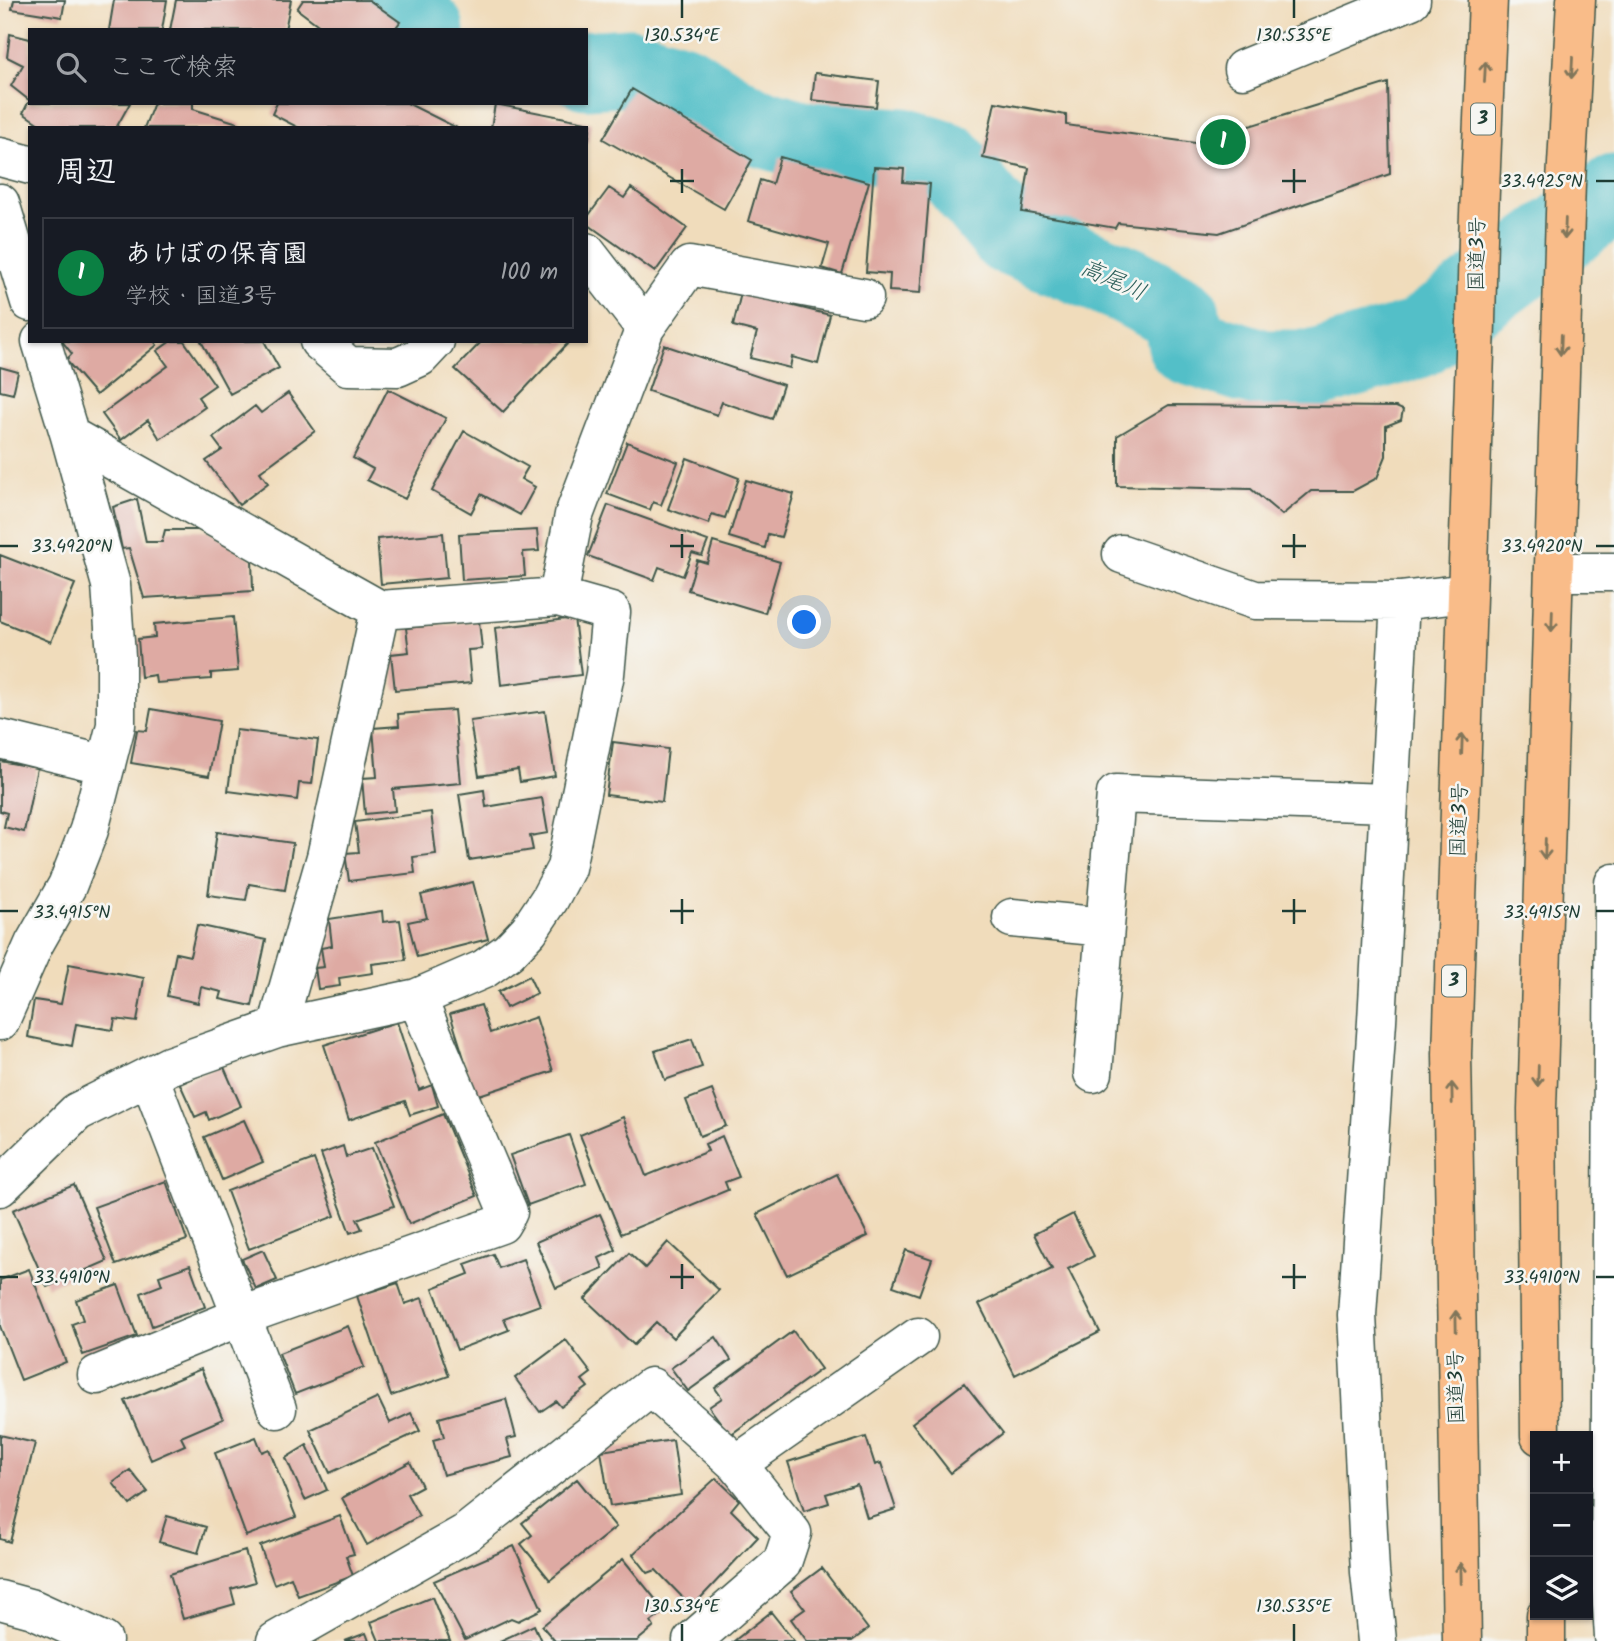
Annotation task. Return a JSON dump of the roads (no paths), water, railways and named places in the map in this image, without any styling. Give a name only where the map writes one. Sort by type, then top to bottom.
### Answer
[{"type":"highway","name":"国道3号","points":[[1462,1641],[1452,1054],[1488,0]]},
{"type":"highway","points":[[1540,1431],[1537,1109],[1566,182],[1576,0]]},
{"type":"highway","points":[[1546,1620],[1546,1641]]},
{"type":"street","points":[[1243,69],[1411,0]]},
{"type":"street","points":[[0,157],[28,164]]},
{"type":"street","points":[[0,203],[28,295]]},
{"type":"street","points":[[588,255],[645,328]]},
{"type":"street","points":[[558,597],[574,516],[645,328],[689,266],[864,299]]},
{"type":"street","points":[[0,1021],[34,944],[67,886],[89,830],[116,725],[116,656],[111,585],[42,343]]},
{"type":"street","points":[[321,343],[348,366],[398,367],[420,357],[433,343]]},
{"type":"street","points":[[0,1187],[77,1112],[169,1066],[277,1028],[417,998],[484,969],[508,952],[529,930],[566,868],[605,674],[611,612],[558,597],[380,610],[70,436]]},
{"type":"street","points":[[1122,554],[1255,600],[1400,601],[1467,593]]},
{"type":"street","points":[[1553,572],[1614,572]]},
{"type":"street","points":[[1377,1641],[1370,1572],[1357,1315],[1377,1021],[1400,601]]},
{"type":"street","points":[[277,1028],[326,857],[380,610]]},
{"type":"street","points":[[0,739],[106,765]]},
{"type":"street","points":[[1093,1073],[1116,794],[1389,803]]},
{"type":"street","points":[[1614,883],[1610,1573],[1614,1637]]},
{"type":"street","points":[[1012,918],[1105,927]]},
{"type":"street","points":[[97,1375],[242,1316],[501,1224],[508,1212],[417,998]]},
{"type":"street","points":[[149,1076],[277,1409]]},
{"type":"street","points":[[737,1464],[918,1337]]},
{"type":"street","points":[[276,1641],[466,1533],[651,1387],[737,1464],[792,1533],[782,1563],[692,1641]]},
{"type":"street","points":[[22,1617],[103,1641]]},
{"type":"waterway","name":"高尾川","points":[[395,0],[423,28]]},
{"type":"waterway","name":"高尾川","points":[[588,70],[630,67],[683,83],[751,125],[809,141],[903,147],[947,161],[1009,236],[1127,285],[1181,314],[1187,345],[1263,369],[1315,369],[1418,339],[1614,194]]},
{"type":"place","name":"あけぼの保育園","points":[[1223,142]]}]
